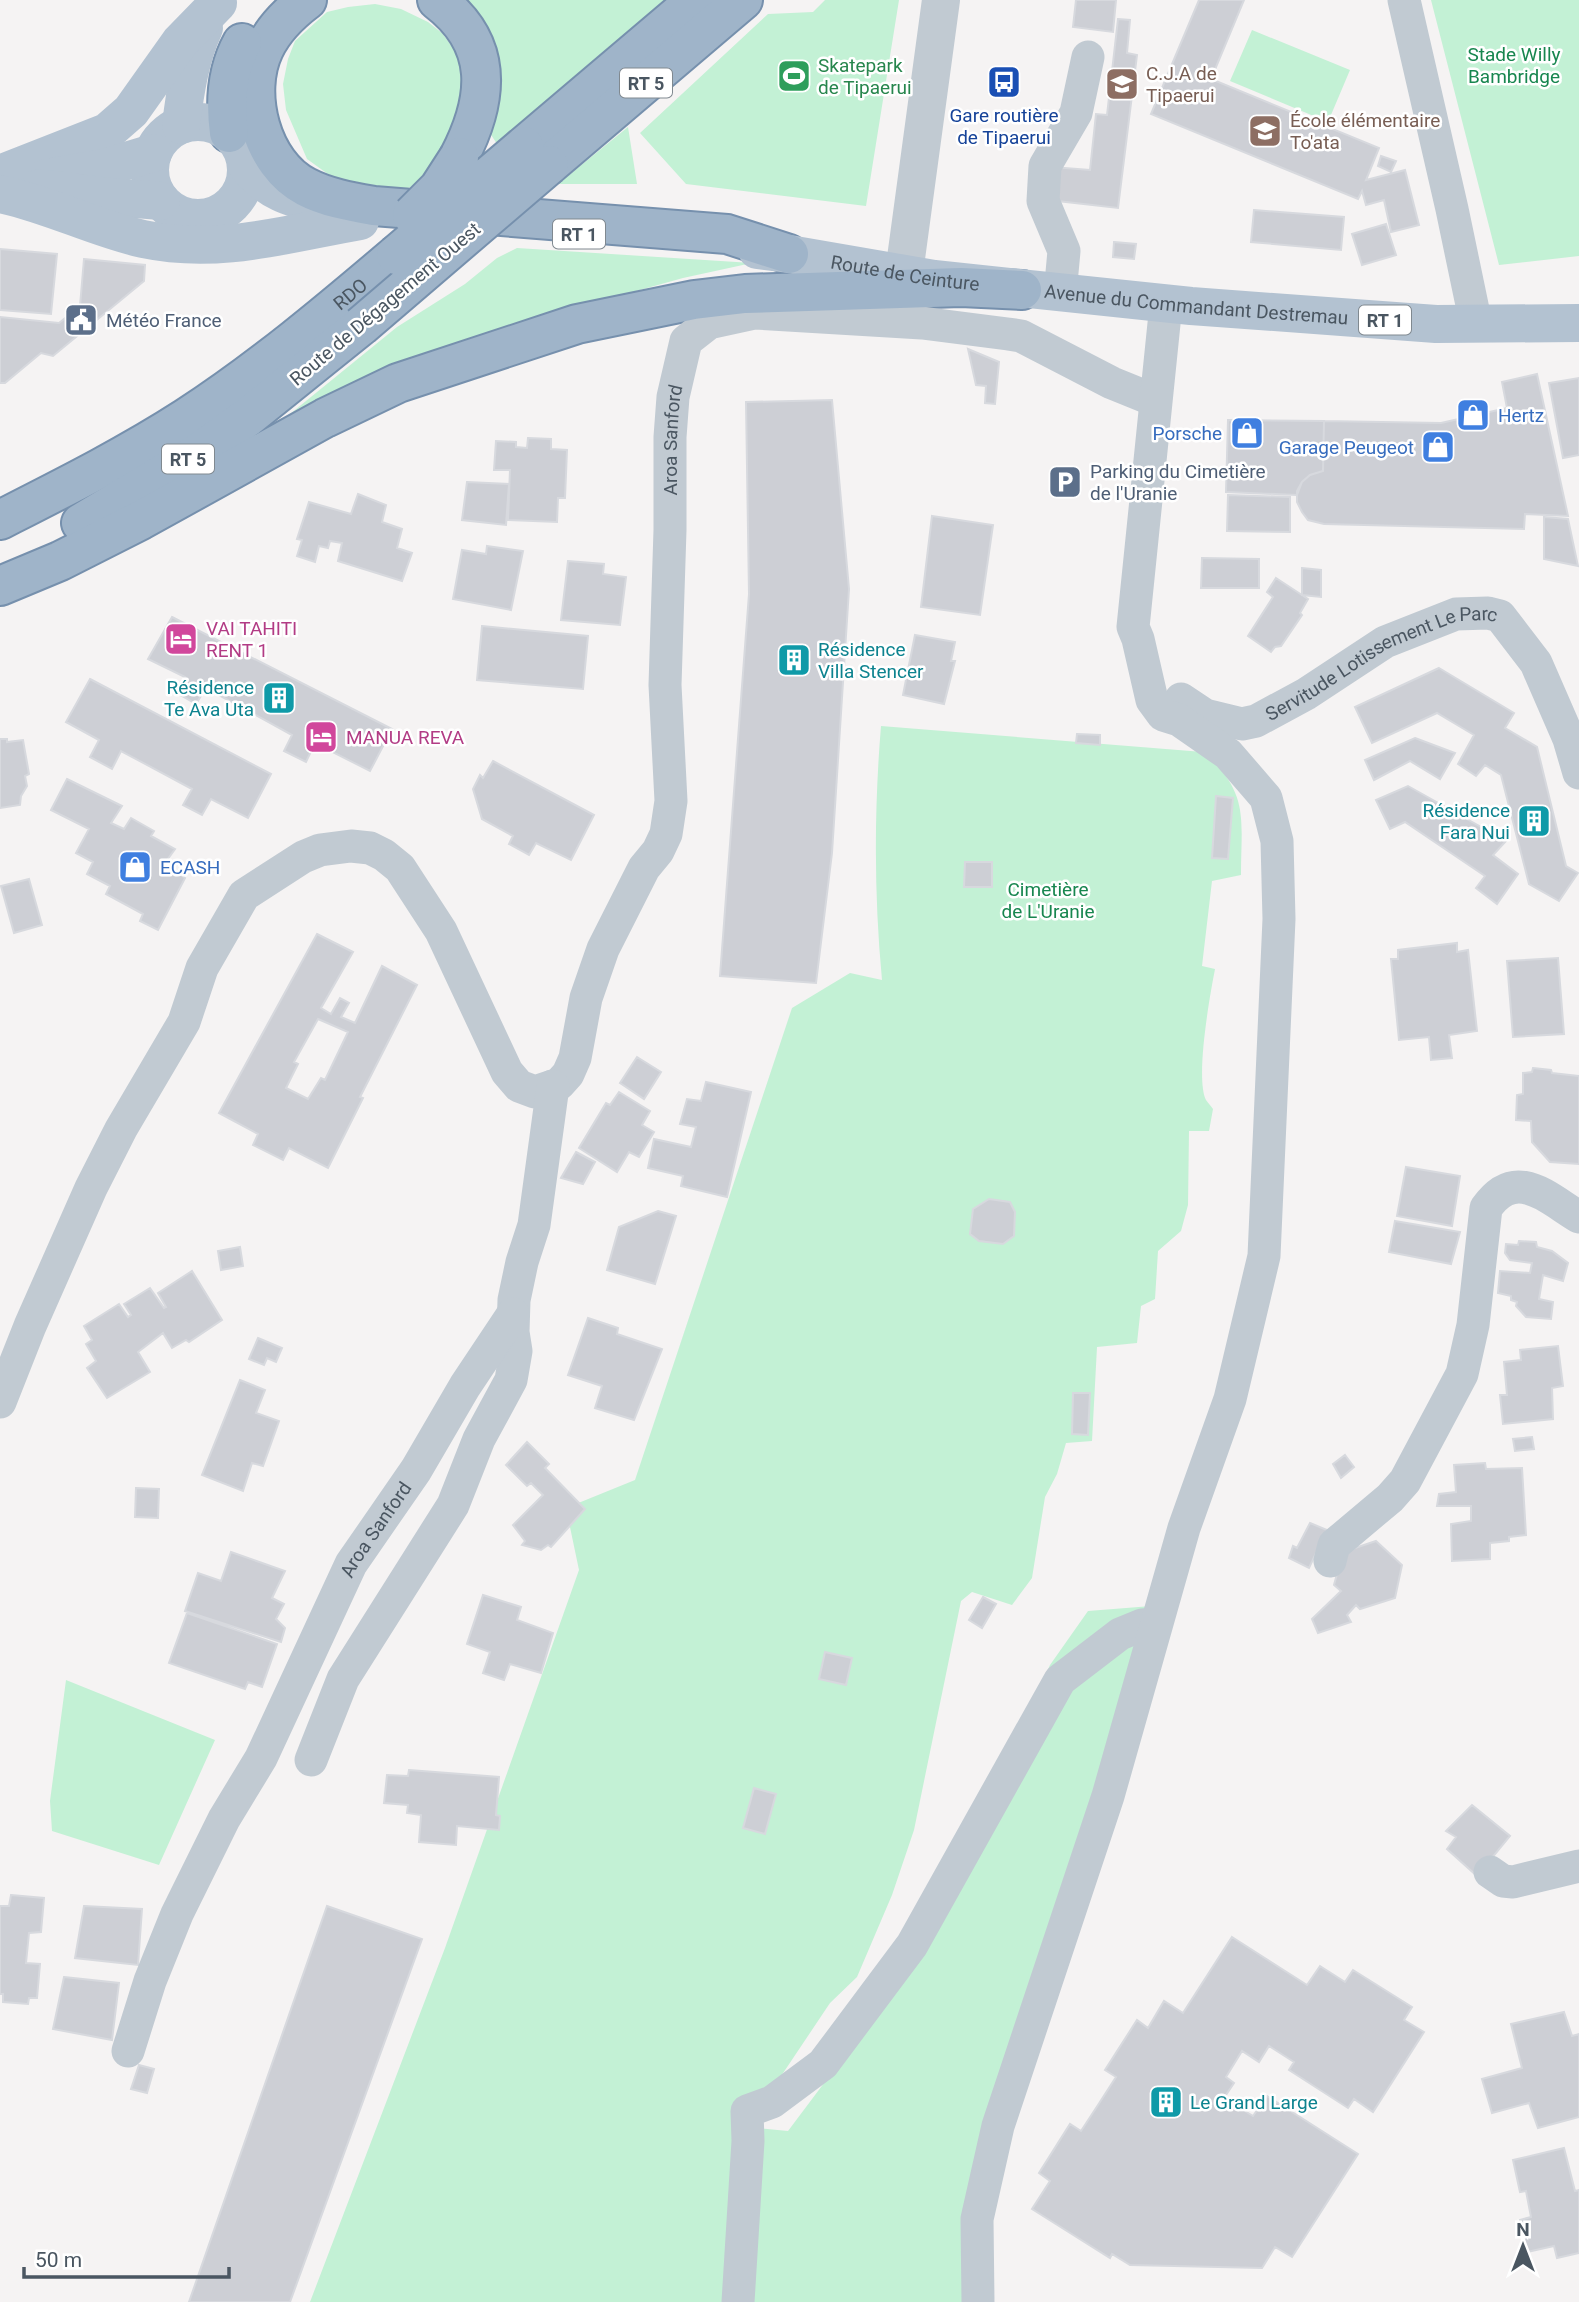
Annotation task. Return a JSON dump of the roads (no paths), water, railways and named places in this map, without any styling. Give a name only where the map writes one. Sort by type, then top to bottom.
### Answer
[{"type":"highway","points":[[238,148],[226,102],[234,58],[250,30],[267,17],[307,0]]},
{"type":"highway","points":[[307,0],[286,18],[264,49],[254,101],[267,145],[283,170],[305,187],[334,198],[374,206],[727,234],[789,254]]},
{"type":"highway","points":[[384,239],[439,188],[473,131],[479,111],[481,72],[478,57],[467,31],[450,9],[438,0]]},
{"type":"highway","name":"Route de Dégagement Ouest","points":[[0,569],[198,453],[258,410],[361,326],[696,0]]},
{"type":"highway","name":"Route de Dégagement Ouest","points":[[0,520],[130,453],[238,383],[303,331],[384,239],[537,156],[743,0]]},
{"type":"highway","points":[[0,586],[60,561],[141,520],[313,424],[398,383],[577,324],[694,300],[745,294],[961,287],[1022,290]]},
{"type":"main road","points":[[161,201],[155,192],[150,173],[153,153],[164,136],[181,125],[184,96],[202,32],[220,2]]},
{"type":"main road","points":[[3,184],[107,132],[131,111],[180,42],[220,2]]},
{"type":"main road","name":"RT 1","points":[[181,125],[201,122],[221,127],[256,177],[279,194],[384,239]]},
{"type":"main road","points":[[233,205],[244,188],[238,148]]},
{"type":"main road","points":[[3,184],[103,168],[153,153]]},
{"type":"main road","name":"RT 1","points":[[3,184],[161,201],[176,214],[196,219],[216,216],[233,205],[384,239]]},
{"type":"main road","name":"RT 1","points":[[3,184],[20,198],[108,229],[145,239],[190,244],[620,236],[789,254]]},
{"type":"main road","name":"Route de Ceinture","points":[[789,254],[934,279],[1022,290]]},
{"type":"main road","name":"Avenue du Commandant Destremau","points":[[1022,290],[1166,304],[1436,324],[1579,323]]},
{"type":"street","points":[[904,273],[941,0]]},
{"type":"street","points":[[1404,0],[1450,195],[1476,324]]},
{"type":"street","points":[[1060,293],[1064,251],[1043,201],[1045,166],[1076,113],[1088,57]]},
{"type":"street","points":[[978,2302],[977,2219],[998,2126],[1108,1796],[1184,1528],[1230,1399],[1264,1256],[1279,919],[1277,841],[1266,798],[1228,754],[1179,720],[1163,715],[1152,700],[1133,627],[1154,400],[1166,304]]},
{"type":"street","name":"Aroa Sanford","points":[[553,1086],[559,1084],[568,1074],[575,1058],[583,1013],[603,949],[644,868],[658,851],[670,818],[671,771],[665,685],[670,437],[673,397],[686,341],[709,323],[754,313],[922,323],[996,332],[1021,336],[1112,383],[1154,400]]},
{"type":"street","name":"Servitude Lotissement Le Parc","points":[[1145,672],[1205,715],[1242,724],[1249,723],[1306,694],[1385,642],[1456,614],[1488,613],[1500,617],[1536,663],[1569,739],[1579,773]]},
{"type":"street","points":[[0,1402],[91,1188],[121,1129],[184,1022],[202,968],[244,895],[303,857],[320,850],[351,846],[370,848],[384,855],[400,868],[441,931],[507,1072],[519,1086],[535,1092],[553,1086],[534,1225],[514,1300],[513,1332],[516,1351],[511,1380],[479,1439],[453,1505],[343,1679],[310,1760]]},
{"type":"street","points":[[1330,1561],[1334,1545],[1390,1498],[1405,1481],[1462,1374],[1473,1325],[1486,1208],[1493,1198],[1506,1190],[1530,1187],[1579,1217]]},
{"type":"street","name":"Aroa Sanford","points":[[128,2051],[150,1981],[177,1914],[224,1819],[261,1758],[351,1564],[415,1470],[465,1386],[513,1314]]},
{"type":"street","points":[[737,2302],[748,2141],[747,2111],[772,2102],[823,2064],[912,1945],[1060,1680],[1120,1634],[1142,1625],[1155,1624]]},
{"type":"street","points":[[1490,1872],[1503,1881],[1513,1882],[1579,1866]]},
{"type":"place","name":"Skatepark de Tipaerui","points":[[794,76]]},
{"type":"place","name":"Gare routière de Tipaerui","points":[[1004,82]]},
{"type":"place","name":"C.J.A de Tipaerui","points":[[1122,84]]},
{"type":"place","name":"École élémentaire To'ata","points":[[1265,131]]},
{"type":"place","name":"Météo France","points":[[81,320]]},
{"type":"place","name":"Hertz","points":[[1473,415]]},
{"type":"place","name":"Porsche","points":[[1247,433]]},
{"type":"place","name":"Garage Peugeot","points":[[1438,447]]},
{"type":"place","name":"Parking du Cimetière de l'Uranie","points":[[1065,482]]},
{"type":"place","name":"VAI TAHITI RENT 1","points":[[181,639]]},
{"type":"place","name":"Résidence Villa Stencer","points":[[794,660]]},
{"type":"place","name":"Résidence Te Ava Uta","points":[[279,698]]},
{"type":"place","name":"MANUA REVA","points":[[321,737]]},
{"type":"place","name":"Résidence Fara Nui","points":[[1534,821]]},
{"type":"place","name":"ECASH","points":[[135,867]]},
{"type":"place","name":"Le Grand Large","points":[[1166,2102]]},
{"type":"park label","name":"Stade Willy Bambridge","points":[[1514,65]]},
{"type":"park label","name":"Cimetière de L'Uranie","points":[[1048,900]]}]
